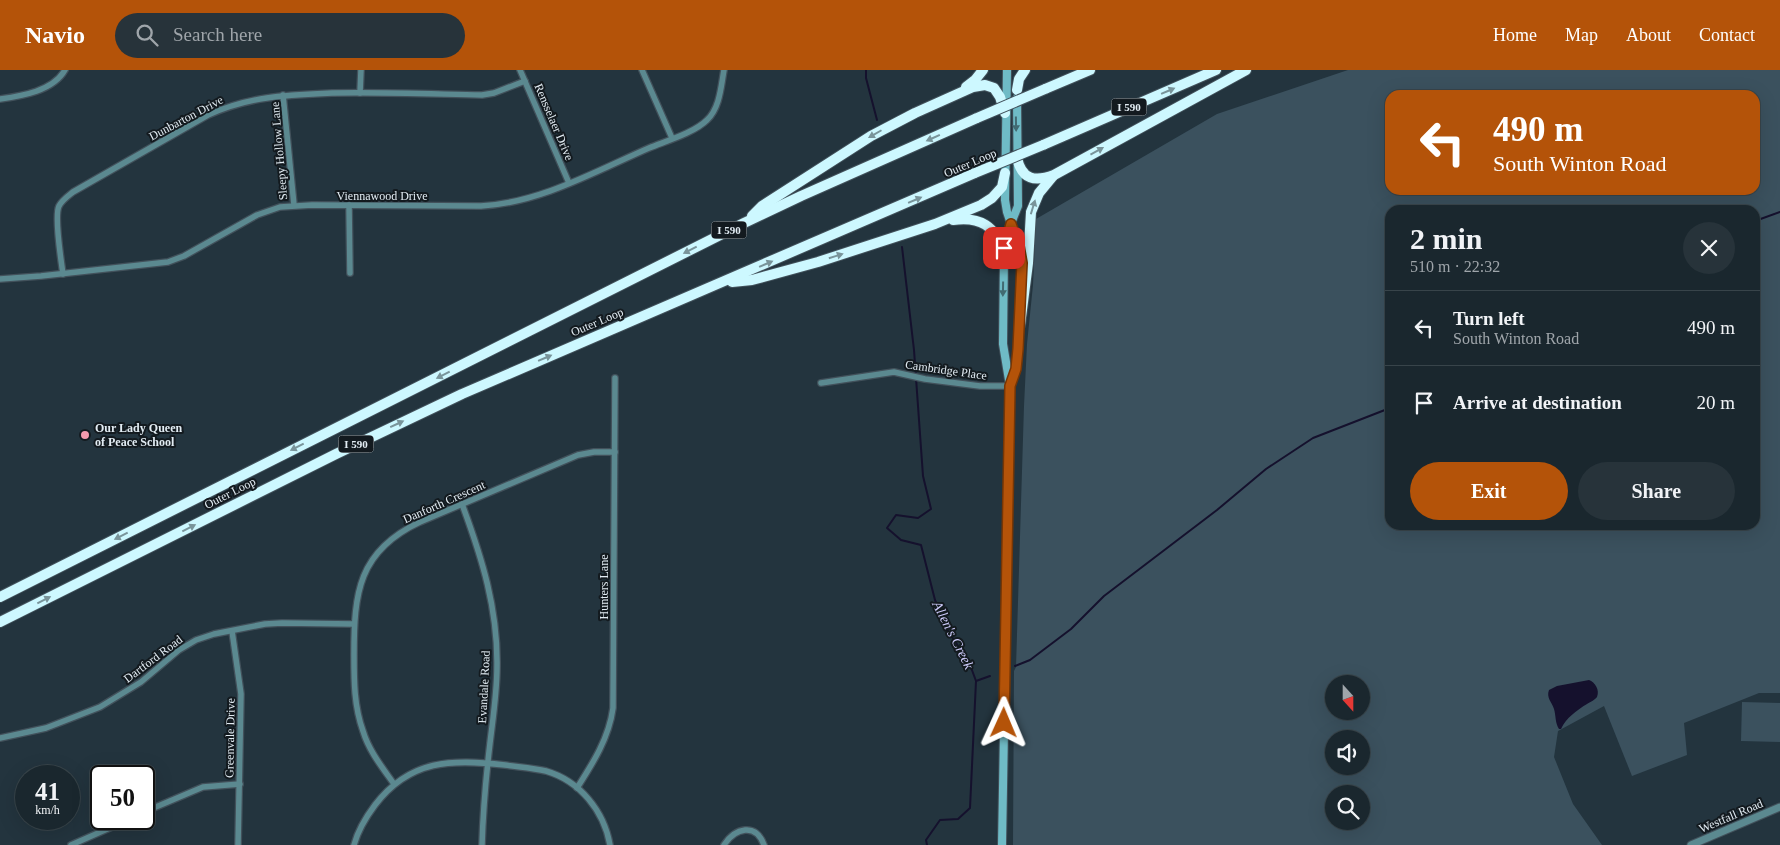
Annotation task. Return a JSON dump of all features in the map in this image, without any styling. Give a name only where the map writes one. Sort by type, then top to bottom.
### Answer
[{"type":"highway","points":[[950,97],[975,80],[983,70]]},
{"type":"highway","points":[[1017,90],[1019,79],[1025,70]]},
{"type":"highway","name":"Outer Loop","points":[[0,597],[744,223],[977,118],[1090,70]]},
{"type":"highway","name":"Outer Loop","points":[[0,622],[399,423],[502,376],[1216,70]]},
{"type":"highway","points":[[1017,158],[1022,171],[1030,178],[1040,180],[1054,175],[1246,70]]},
{"type":"highway","points":[[744,223],[762,206],[855,146],[896,123],[976,86],[988,85],[994,88],[998,92],[1005,113]]},
{"type":"highway","points":[[721,283],[752,280],[935,224],[977,207],[992,198],[1002,187],[1005,172]]},
{"type":"highway","points":[[1020,325],[1029,257],[1031,212],[1039,193],[1054,175]]},
{"type":"highway","points":[[935,224],[960,219],[979,221],[987,225],[995,233],[1004,253]]},
{"type":"main road","points":[[1007,70],[1005,200],[1021,256],[1020,325],[1017,362],[1010,386]]},
{"type":"main road","points":[[1002,845],[1010,386],[1003,336],[1004,253],[1005,241],[1018,206],[1018,70]]},
{"type":"street","points":[[0,99],[20,96],[55,82],[64,70]]},
{"type":"street","points":[[360,93],[361,70]]},
{"type":"street","name":"Rensselaer Drive","points":[[520,70],[569,183]]},
{"type":"street","points":[[642,70],[672,138]]},
{"type":"street","name":"Viennawood Drive","points":[[0,279],[168,262],[184,256],[257,215],[294,205],[489,206],[506,204],[536,196],[699,126],[710,116],[719,96],[724,70]]},
{"type":"street","name":"Dunbarton Drive","points":[[63,274],[57,216],[59,206],[73,192],[208,115],[239,102],[283,95],[360,93],[482,95],[494,93],[525,81]]},
{"type":"street","name":"Sleepy Hollow Lane","points":[[283,95],[294,205]]},
{"type":"street","points":[[349,205],[350,272]]},
{"type":"street","name":"Cambridge Place","points":[[821,383],[894,372],[925,379],[980,386],[1010,386]]},
{"type":"street","name":"Hunters Lane","points":[[577,788],[600,750],[610,725],[613,708],[615,378]]},
{"type":"street","name":"Danforth Crescent","points":[[394,784],[370,749],[359,719],[354,684],[354,624],[358,590],[374,558],[386,544],[409,527],[578,455],[594,452],[615,452]]},
{"type":"street","name":"Evandale Road","points":[[462,504],[482,558],[488,584],[496,640],[496,691],[482,845]]},
{"type":"street","name":"Dartford Road","points":[[0,738],[46,728],[100,707],[141,682],[187,645],[205,637],[252,626],[282,623],[354,624]]},
{"type":"street","name":"Greenvale Drive","points":[[232,631],[241,694],[238,845]]},
{"type":"street","points":[[354,845],[369,812],[394,784],[412,772],[434,764],[449,762],[488,763],[549,772],[577,788],[596,808],[604,824],[610,845]]},
{"type":"street","points":[[155,807],[203,787],[240,784]]},
{"type":"street","name":"Westfall Road","points":[[1690,845],[1780,807]]},
{"type":"street","points":[[724,845],[734,833],[745,829],[755,832],[762,838],[764,845]]},
{"type":"street","points":[[72,845],[105,830]]},
{"type":"shaded area","points":[[1348,70],[1780,70],[1780,693],[1759,693],[1684,723],[1687,755],[1632,776],[1604,706],[1558,731],[1554,757],[1573,804],[1602,845],[1013,845],[1014,671],[1016,667],[1027,344],[1033,285],[1036,219],[1217,114]]},
{"type":"shaded area","points":[[1589,680],[1596,687],[1597,697],[1579,709],[1559,729],[1549,698],[1549,690],[1557,686]]},
{"type":"shaded area","points":[[1742,702],[1780,703],[1780,742],[1741,741]]},
{"type":"waterway","name":"Allen's Creek","points":[[866,70],[866,78],[877,120]]},
{"type":"waterway","points":[[1760,219],[1780,212]]},
{"type":"waterway","name":"Allen's Creek","points":[[902,247],[914,350],[923,476],[931,509],[918,518],[896,515],[887,528],[901,540],[921,545],[935,600],[948,631],[969,662],[976,681],[970,808],[958,819],[940,820],[926,840],[927,845]]},
{"type":"waterway","points":[[1015,666],[1030,660],[1071,629],[1104,596],[1217,510],[1266,469],[1313,438],[1385,410]]},
{"type":"waterway","points":[[976,681],[990,676]]},
{"type":"place","name":"Our Lady Queen of Peace School","points":[[85,435]]},
{"type":"route","points":[[1004,248],[1011,224],[1021,253],[1022,263],[1018,349],[1016,369],[1010,386],[1004,723]]}]
